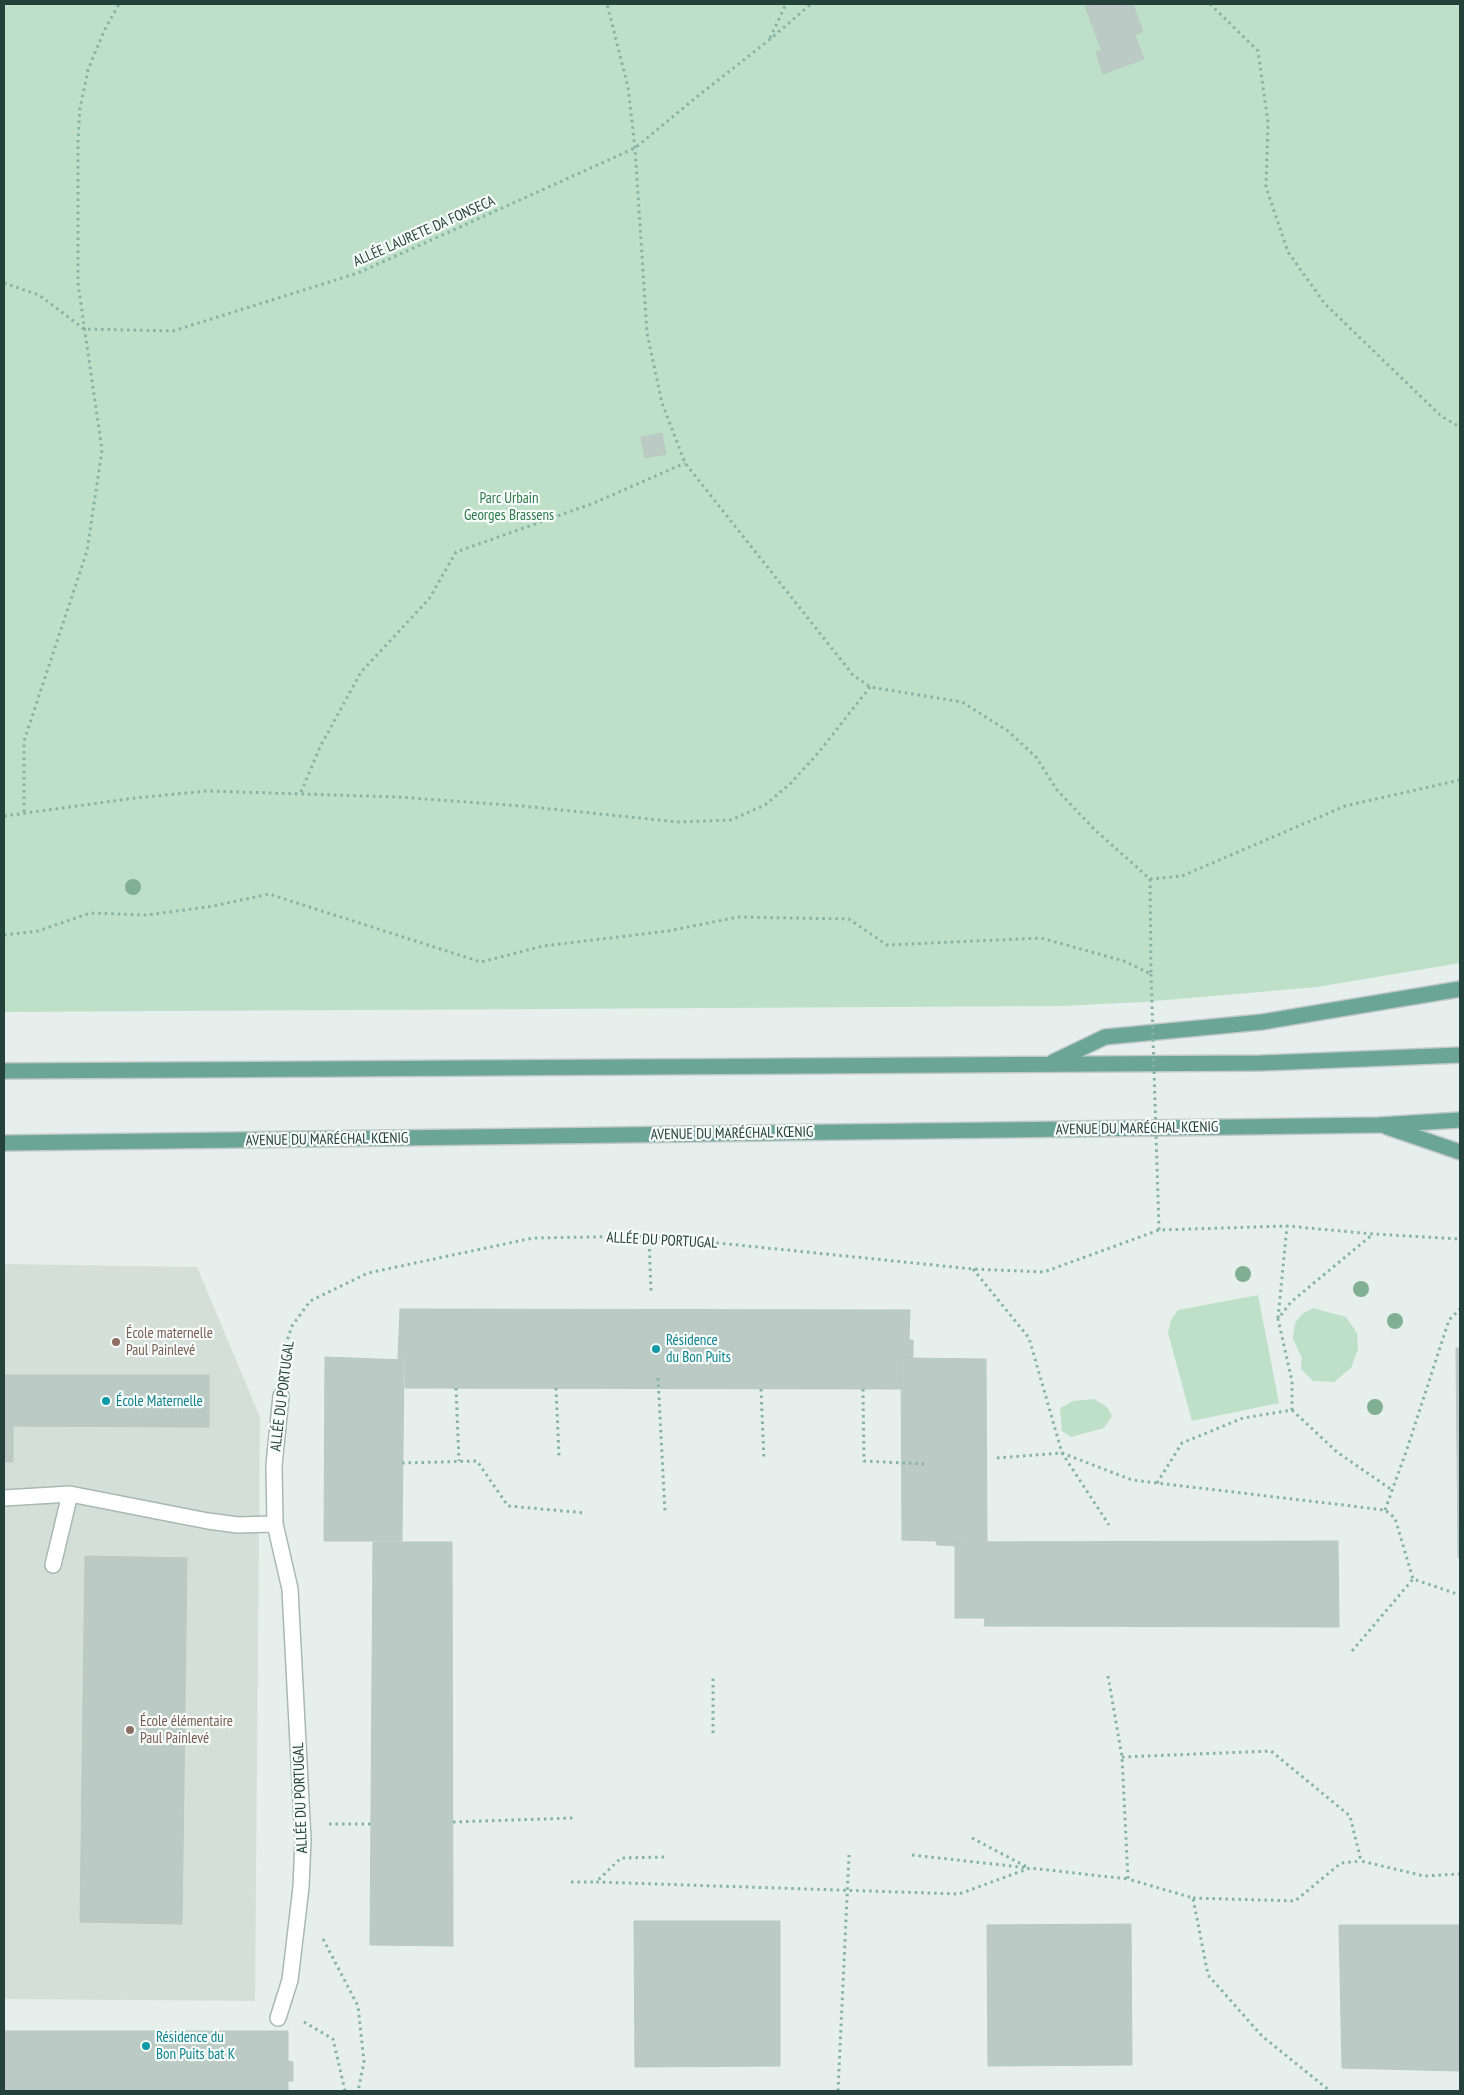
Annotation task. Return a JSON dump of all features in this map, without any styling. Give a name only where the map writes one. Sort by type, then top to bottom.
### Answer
[{"type":"main road","points":[[1049,1064],[1105,1038],[1262,1022],[1460,989]]},
{"type":"main road","points":[[4,1071],[1261,1063],[1460,1055]]},
{"type":"main road","name":"AVENUE DU MARÉCHAL KŒNIG","points":[[4,1143],[1379,1125],[1460,1120]]},
{"type":"main road","points":[[1379,1125],[1460,1152]]},
{"type":"lane","name":"ALLÉE DU PORTUGAL","points":[[278,2018],[290,1980],[301,1887],[302,1823],[290,1589],[275,1524],[274,1465],[281,1396]]},
{"type":"lane","points":[[4,1498],[70,1494],[208,1521],[238,1525],[275,1524]]},
{"type":"lane","points":[[54,1565],[70,1494]]},
{"type":"path","points":[[24,812],[24,741],[86,550],[102,450],[78,283],[80,108],[88,70],[104,31],[119,4]]},
{"type":"path","points":[[608,4],[628,88],[635,148],[647,333],[662,403],[685,463],[853,675],[870,687],[962,702],[1008,731],[1036,757],[1057,790],[1094,829],[1150,879],[1159,1230]]},
{"type":"path","points":[[768,41],[786,4]]},
{"type":"path","name":"ALLÉE LAURETE DA FONSECA","points":[[84,329],[173,331],[358,274],[635,148],[811,4]]},
{"type":"path","points":[[1210,4],[1258,51],[1268,122],[1266,187],[1288,252],[1325,304],[1441,416],[1460,427]]},
{"type":"path","points":[[4,283],[39,294],[84,329]]},
{"type":"path","points":[[302,792],[320,748],[361,672],[429,599],[456,552],[594,504],[685,463]]},
{"type":"path","points":[[4,816],[24,812],[207,791],[302,792],[398,797],[679,822],[731,820],[765,805],[791,783],[870,687]]},
{"type":"path","points":[[1150,879],[1182,876],[1345,806],[1460,780]]},
{"type":"path","points":[[4,935],[38,931],[90,913],[147,916],[214,906],[270,894],[481,962],[543,946],[668,931],[738,917],[748,917],[848,919],[887,945],[1041,938],[1124,961],[1152,974]]},
{"type":"path","points":[[1286,1226],[1278,1319],[1292,1380],[1292,1410],[1336,1452],[1392,1490]]},
{"type":"path","name":"ALLÉE DU PORTUGAL","points":[[281,1396],[284,1350],[292,1326],[310,1301],[368,1272],[533,1238],[649,1236],[973,1269],[1044,1272],[1159,1230],[1286,1226],[1460,1239]]},
{"type":"path","points":[[1278,1319],[1291,1302],[1373,1234]]},
{"type":"path","points":[[649,1236],[651,1291]]},
{"type":"path","points":[[973,1269],[1029,1338],[1062,1453],[1109,1525]]},
{"type":"path","points":[[1385,1510],[1449,1320],[1460,1309]]},
{"type":"path","points":[[658,1378],[665,1512]]},
{"type":"path","points":[[456,1388],[459,1461]]},
{"type":"path","points":[[556,1388],[559,1456]]},
{"type":"path","points":[[761,1389],[764,1460]]},
{"type":"path","points":[[863,1389],[864,1461],[924,1464]]},
{"type":"path","points":[[1157,1483],[1182,1443],[1244,1418],[1292,1410]]},
{"type":"path","points":[[997,1458],[1062,1453],[1132,1480],[1385,1510],[1395,1518],[1413,1579]]},
{"type":"path","points":[[402,1463],[477,1461],[508,1506],[586,1513]]},
{"type":"path","points":[[1413,1579],[1460,1595]]},
{"type":"path","points":[[1352,1651],[1413,1579]]},
{"type":"path","points":[[713,1676],[713,1733]]},
{"type":"path","points":[[1108,1676],[1122,1756],[1128,1879]]},
{"type":"path","points":[[1122,1756],[1271,1751],[1350,1816],[1361,1861]]},
{"type":"path","points":[[452,1822],[573,1818]]},
{"type":"path","points":[[302,1823],[371,1824]]},
{"type":"path","points":[[972,1838],[1030,1868]]},
{"type":"path","points":[[912,1854],[1128,1879],[1193,1898],[1295,1901],[1341,1863],[1361,1861],[1424,1876],[1460,1874]]},
{"type":"path","points":[[838,2091],[849,1855]]},
{"type":"path","points":[[597,1882],[621,1858],[664,1857]]},
{"type":"path","points":[[571,1882],[848,1889],[959,1894],[1030,1868]]},
{"type":"path","points":[[1193,1898],[1208,1975],[1262,2036],[1330,2091]]},
{"type":"path","points":[[321,1935],[358,2006],[364,2062],[358,2091]]},
{"type":"path","points":[[297,2018],[333,2039],[345,2091]]},
{"type":"shaded area","name":"École élémentaire Paul Painlevé","points":[[4,1264],[197,1267],[260,1417],[255,2001],[4,1999]]},
{"type":"green space","name":"Parc Urbain Georges Brassens","points":[[4,4],[1460,4],[1460,963],[1317,987],[1143,1002],[1061,1006],[4,1012]]},
{"type":"green space","points":[[1258,1295],[1279,1403],[1192,1421],[1168,1333],[1171,1320],[1178,1310]]},
{"type":"green space","points":[[1313,1308],[1346,1317],[1357,1333],[1358,1349],[1351,1368],[1334,1382],[1313,1381],[1301,1369],[1302,1358],[1293,1339],[1295,1323],[1302,1314]]},
{"type":"green space","points":[[1094,1399],[1107,1407],[1112,1416],[1104,1428],[1071,1437],[1062,1431],[1060,1408],[1073,1401]]},
{"type":"building","points":[[1091,4],[1124,4],[1124,6],[1133,4],[1143,32],[1135,35],[1144,59],[1103,74],[1096,52],[1102,51],[1085,6]]},
{"type":"building","points":[[662,433],[666,454],[645,458],[641,437]]},
{"type":"building","name":"Résidence du Bon Puits","points":[[400,1309],[910,1310],[909,1340],[913,1340],[913,1358],[901,1358],[901,1389],[405,1388],[405,1359],[398,1359]]},
{"type":"building","points":[[1456,1348],[1460,1348],[1460,1558],[1458,1558]]},
{"type":"building","points":[[325,1357],[404,1360],[402,1541],[324,1541]]},
{"type":"building","points":[[901,1358],[986,1359],[987,1541],[955,1542],[955,1546],[937,1545],[936,1541],[902,1540]]},
{"type":"building","name":"École Maternelle","points":[[4,1375],[209,1375],[209,1427],[13,1426],[13,1462],[4,1462]]},
{"type":"building","points":[[1338,1541],[1339,1627],[984,1626],[985,1618],[955,1618],[955,1542]]},
{"type":"building","points":[[373,1542],[452,1542],[453,1946],[370,1945]]},
{"type":"building","points":[[85,1556],[187,1558],[182,1924],[80,1922]]},
{"type":"building","points":[[634,1921],[780,1921],[780,2066],[635,2067]]},
{"type":"building","points":[[1131,1924],[1132,2065],[988,2066],[987,1925]]},
{"type":"building","points":[[1339,1925],[1460,1925],[1460,2071],[1342,2068]]},
{"type":"building","name":"Résidence du Bon Puits bat K","points":[[4,2031],[288,2031],[288,2061],[293,2062],[293,2081],[288,2081],[288,2091],[4,2091]]},
{"type":"place","name":"École maternelle Paul Painlevé","points":[[116,1342]]},
{"type":"place","name":"Résidence du Bon Puits","points":[[656,1349]]},
{"type":"place","name":"École Maternelle","points":[[106,1401]]},
{"type":"place","name":"École élémentaire Paul Painlevé","points":[[130,1730]]},
{"type":"place","name":"Résidence du Bon Puits bat K","points":[[146,2046]]}]
